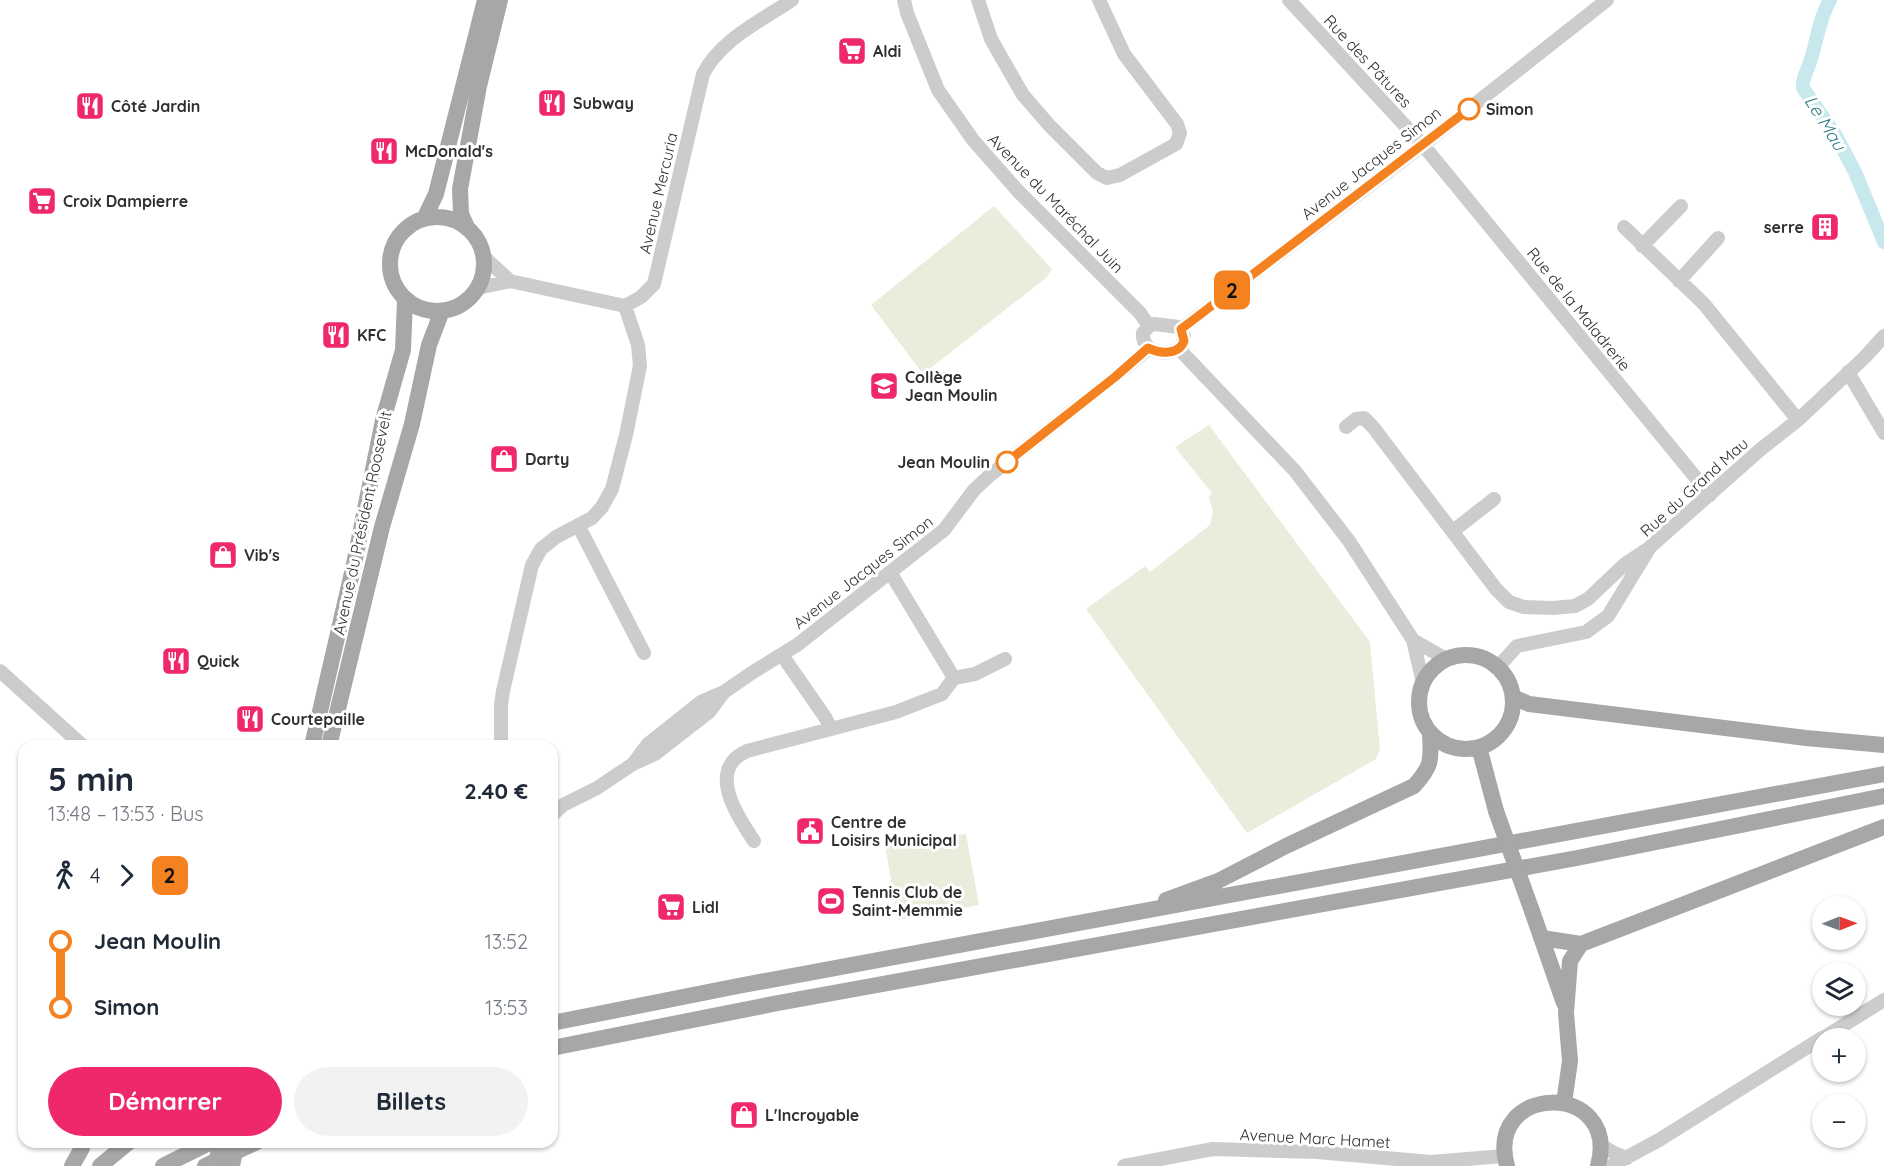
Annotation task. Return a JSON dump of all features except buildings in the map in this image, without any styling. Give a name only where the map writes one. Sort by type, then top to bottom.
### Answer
[{"type":"main road","points":[[424,219],[436,194],[485,0]]},
{"type":"main road","points":[[467,227],[442,217],[424,219],[411,224],[402,233],[394,244],[390,257],[390,270],[394,284],[405,300],[422,309],[442,311],[456,308],[468,300],[478,288],[483,275],[483,256],[476,237],[467,227],[461,214],[460,189],[479,86],[500,0]]},
{"type":"main road","name":"Avenue du Président Roosevelt","points":[[313,740],[354,564],[383,420],[403,350],[405,300]]},
{"type":"main road","name":"Avenue du Président Roosevelt","points":[[330,740],[379,538],[412,424],[429,345],[442,311]]},
{"type":"main road","points":[[1474,655],[1487,659],[1498,667],[1510,686],[1513,697],[1508,722],[1501,733],[1491,742],[1466,749],[1452,747],[1430,733],[1422,720],[1419,706],[1423,682],[1434,666],[1446,658],[1474,655]]},
{"type":"main road","points":[[1513,697],[1529,704],[1806,738],[1884,745]]},
{"type":"main road","points":[[1130,915],[1218,881],[1286,846],[1414,786],[1427,772],[1431,759],[1430,733]]},
{"type":"main road","points":[[1479,747],[1496,812],[1542,938],[1566,1013]]},
{"type":"main road","points":[[558,1022],[727,988],[1884,774]]},
{"type":"main road","points":[[558,1047],[778,1003],[1576,858],[1884,796]]},
{"type":"main road","points":[[1542,938],[1581,944],[1884,827]]},
{"type":"main road","points":[[1564,1103],[1570,1061],[1566,1013],[1570,961],[1581,944]]},
{"type":"main road","points":[[1506,1161],[1505,1141],[1510,1126],[1520,1114],[1533,1105],[1549,1101],[1578,1108],[1589,1118],[1597,1130],[1601,1145],[1598,1166]]},
{"type":"main road","points":[[72,1166],[82,1148]]},
{"type":"main road","points":[[100,1166],[122,1148]]},
{"type":"main road","points":[[163,1166],[199,1148]]},
{"type":"main road","points":[[215,1166],[220,1148]]},
{"type":"main road","points":[[232,1166],[236,1148]]},
{"type":"main road","points":[[206,1166],[244,1148]]},
{"type":"street","name":"Avenue Mercuria","points":[[625,306],[641,297],[654,284],[703,74],[709,62],[722,47],[792,0]]},
{"type":"street","name":"Avenue du Maréchal Juin","points":[[904,0],[907,14],[938,90],[973,140],[1017,190],[1140,313],[1149,326]]},
{"type":"street","points":[[978,0],[991,39],[1023,95],[1081,158],[1097,173],[1107,178],[1120,174],[1176,144],[1180,134],[1177,124],[1124,54],[1099,0]]},
{"type":"street","name":"Rue des Pâtures","points":[[1289,0],[1423,145]]},
{"type":"street","name":"Avenue Jacques Simon","points":[[1181,329],[1423,145],[1607,0]]},
{"type":"street","name":"Rue de la Maladrerie","points":[[1423,145],[1710,495]]},
{"type":"street","points":[[1642,246],[1682,206]]},
{"type":"street","points":[[1624,227],[1704,304],[1798,420]]},
{"type":"street","points":[[1679,281],[1718,238]]},
{"type":"street","points":[[483,256],[510,281]]},
{"type":"street","points":[[478,288],[510,281],[625,306],[638,345],[640,366],[612,489],[602,507],[592,518],[556,537],[541,549],[532,566],[503,691],[501,740]]},
{"type":"street","points":[[1171,324],[1181,329],[1184,341],[1179,349],[1171,352],[1155,351],[1144,343],[1143,336],[1149,326],[1171,324]]},
{"type":"street","name":"Rue du Grand Mau","points":[[1498,667],[1517,646],[1586,632],[1608,616],[1650,547],[1761,449],[1798,420],[1884,336]]},
{"type":"street","name":"Avenue Jacques Simon","points":[[558,804],[597,789],[633,764],[656,754],[715,706],[724,692],[782,655],[944,530],[955,519],[974,490],[989,476],[1115,377],[1148,348]]},
{"type":"street","points":[[1179,349],[1295,471],[1349,541],[1413,640],[1423,682]]},
{"type":"street","points":[[1848,372],[1884,433]]},
{"type":"street","points":[[1346,427],[1356,419],[1364,418],[1503,597],[1517,606],[1533,608],[1575,606],[1586,600],[1625,564],[1650,547]]},
{"type":"street","points":[[1453,531],[1494,499]]},
{"type":"street","points":[[578,525],[644,653]]},
{"type":"street","points":[[890,573],[954,678]]},
{"type":"street","points":[[1413,640],[1446,658]]},
{"type":"street","points":[[782,655],[831,729]]},
{"type":"street","points":[[754,841],[732,806],[728,791],[729,766],[736,756],[747,751],[896,712],[942,694],[954,678],[975,674],[1005,659]]},
{"type":"street","points":[[0,671],[76,740]]},
{"type":"street","points":[[1839,1028],[1884,1000]]},
{"type":"street","points":[[1611,1166],[1812,1045]]},
{"type":"street","points":[[1601,1145],[1627,1158]]},
{"type":"street","name":"Avenue Marc Hamet","points":[[1124,1166],[1214,1149],[1317,1152],[1431,1161],[1506,1161]]},
{"type":"green space","points":[[994,206],[1052,269],[1046,278],[923,374],[871,305]]},
{"type":"green space","points":[[1209,425],[1370,642],[1380,750],[1376,759],[1247,833],[1086,609],[1145,566],[1150,572],[1210,525],[1213,512],[1209,497],[1212,493],[1175,447]]},
{"type":"green space","points":[[966,834],[979,905],[898,920],[885,845]]},
{"type":"waterway","name":"Le Mau","points":[[1830,0],[1820,24],[1803,88],[1836,136],[1855,172],[1884,242]]},
{"type":"bus line","name":"2","points":[[1007,462],[1133,363],[1148,348],[1171,352],[1179,349],[1184,341],[1181,329],[1469,109]]},
{"type":"place","name":"Aldi","points":[[852,51]]},
{"type":"place","name":"Subway","points":[[552,103]]},
{"type":"place","name":"Côté Jardin","points":[[90,106]]},
{"type":"place","name":"Simon","points":[[1469,109]]},
{"type":"place","name":"McDonald's","points":[[384,151]]},
{"type":"place","name":"Croix Dampierre","points":[[42,201]]},
{"type":"place","name":"serre","points":[[1825,227]]},
{"type":"place","name":"KFC","points":[[336,335]]},
{"type":"place","name":"Collège Jean Moulin","points":[[884,386]]},
{"type":"place","name":"Darty","points":[[504,459]]},
{"type":"place","name":"Jean Moulin","points":[[1007,462]]},
{"type":"place","name":"Vib's","points":[[223,555]]},
{"type":"place","name":"Quick","points":[[176,661]]},
{"type":"place","name":"Courtepaille","points":[[250,719]]},
{"type":"place","name":"Centre de Loisirs Municipal","points":[[810,831]]},
{"type":"place","name":"Tennis Club de Saint-Memmie","points":[[831,901]]},
{"type":"place","name":"Lidl","points":[[671,907]]},
{"type":"place","name":"L'Incroyable","points":[[744,1115]]}]
